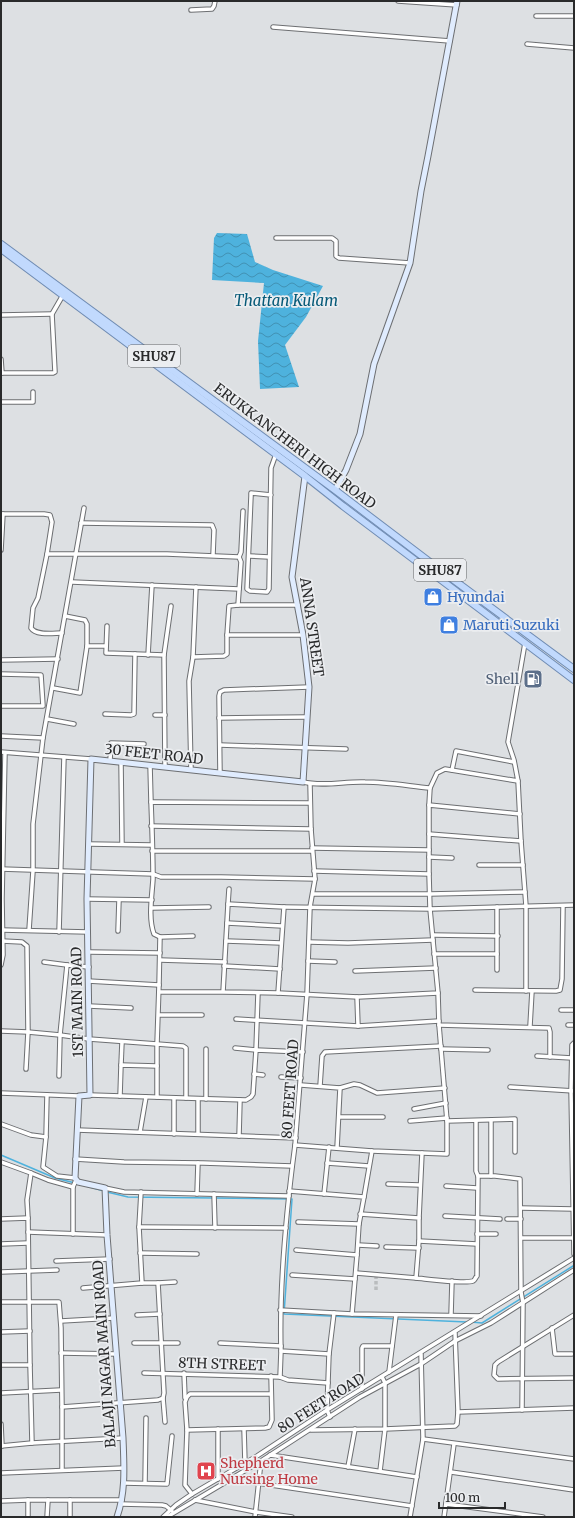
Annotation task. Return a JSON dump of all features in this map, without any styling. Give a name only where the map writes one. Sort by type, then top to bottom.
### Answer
[{"type":"main road","points":[[335,490],[346,470],[360,434],[374,364],[410,263],[421,191],[457,3]]},
{"type":"main road","name":"ERUKKANCHERI HIGH ROAD","points":[[1,244],[335,490],[574,669]]},
{"type":"main road","name":"SHU87","points":[[1,249],[306,476],[574,680]]},
{"type":"main road","name":"ANNA STREET","points":[[303,782],[309,687],[303,635],[292,577],[306,476]]},
{"type":"main road","name":"30 FEET ROAD","points":[[91,759],[303,782]]},
{"type":"main road","name":"1ST MAIN ROAD","points":[[90,1095],[88,899],[91,759]]},
{"type":"main road","points":[[90,1095],[79,1096],[75,1183],[78,1182],[105,1191]]},
{"type":"main road","name":"BALAJI NAGAR MAIN ROAD","points":[[105,1191],[107,1235],[123,1438],[124,1483],[117,1517]]},
{"type":"street","points":[[191,10],[212,9],[215,1]]},
{"type":"street","points":[[398,1],[457,3]]},
{"type":"street","points":[[536,16],[574,16]]},
{"type":"street","points":[[273,27],[450,41]]},
{"type":"street","points":[[527,44],[574,48]]},
{"type":"street","points":[[276,238],[332,238],[336,241],[336,256],[338,258],[410,263]]},
{"type":"street","points":[[1,359],[2,373],[55,372],[52,314],[63,295]]},
{"type":"street","points":[[1,314],[52,314]]},
{"type":"street","points":[[1,402],[33,402],[33,392]]},
{"type":"street","points":[[271,495],[252,493],[247,589],[250,591],[267,592],[269,589],[269,557],[271,495],[271,468],[276,454]]},
{"type":"street","points":[[29,930],[33,870],[33,824],[43,738],[84,508]]},
{"type":"street","points":[[238,605],[241,562],[239,557],[241,555],[243,512]]},
{"type":"street","points":[[1,550],[2,514],[44,514],[50,516],[52,522],[47,554],[38,598],[34,608],[31,628],[36,633],[62,634]]},
{"type":"street","points":[[81,523],[212,525],[214,530],[213,555]]},
{"type":"street","points":[[47,554],[166,554],[239,557]]},
{"type":"street","points":[[248,556],[269,557]]},
{"type":"street","points":[[72,582],[239,589]]},
{"type":"street","points":[[148,655],[152,585]]},
{"type":"street","points":[[191,770],[189,680],[193,657],[196,587]]},
{"type":"street","points":[[164,767],[164,655],[171,606]]},
{"type":"street","points":[[193,657],[224,656],[227,654],[229,606],[298,606]]},
{"type":"street","points":[[52,688],[80,693],[87,646],[87,624],[85,620],[65,616]]},
{"type":"street","points":[[107,626],[106,653],[164,655]]},
{"type":"street","points":[[227,635],[303,635]]},
{"type":"street","points":[[524,643],[508,742],[518,781],[526,906],[526,990]]},
{"type":"street","points":[[87,646],[106,646]]},
{"type":"street","points":[[105,714],[134,714],[135,654]]},
{"type":"street","points":[[1,660],[58,659]]},
{"type":"street","points":[[1,674],[41,675],[43,706],[1,706]]},
{"type":"street","points":[[220,773],[220,692],[224,690],[309,687]]},
{"type":"street","points":[[155,715],[165,715]]},
{"type":"street","points":[[219,718],[307,717]]},
{"type":"street","points":[[47,719],[74,724]]},
{"type":"street","points":[[1,736],[43,738]]},
{"type":"street","points":[[110,738],[110,761]]},
{"type":"street","points":[[111,743],[144,744]]},
{"type":"street","points":[[220,745],[346,749]]},
{"type":"street","points":[[452,770],[456,751],[514,762]]},
{"type":"street","points":[[1,965],[3,752]]},
{"type":"street","name":"30 FEET ROAD","points":[[3,752],[91,759]]},
{"type":"street","points":[[59,932],[64,757]]},
{"type":"street","points":[[121,762],[122,844]]},
{"type":"street","points":[[150,765],[153,931],[154,934],[160,936],[193,936]]},
{"type":"street","points":[[447,1120],[436,968],[430,909],[430,788],[438,771],[442,769],[518,781]]},
{"type":"street","points":[[303,782],[310,784],[343,784],[364,781],[430,788]]},
{"type":"street","name":"80 FEET ROAD","points":[[310,784],[312,850],[315,879],[310,907],[307,994],[301,1085],[295,1145],[372,1151],[447,1154],[447,1120]]},
{"type":"street","points":[[151,802],[310,804]]},
{"type":"street","points":[[429,805],[520,814]]},
{"type":"street","points":[[152,826],[311,829]]},
{"type":"street","points":[[429,834],[521,841]]},
{"type":"street","points":[[89,844],[152,845]]},
{"type":"street","points":[[152,851],[429,850]]},
{"type":"street","points":[[429,857],[452,858]]},
{"type":"street","points":[[479,865],[523,865]]},
{"type":"street","points":[[2,869],[153,874],[161,878],[221,877],[315,879]]},
{"type":"street","points":[[314,871],[429,874]]},
{"type":"street","points":[[223,992],[229,889]]},
{"type":"street","points":[[313,894],[525,892]]},
{"type":"street","points":[[88,899],[152,900]]},
{"type":"street","points":[[118,931],[119,900]]},
{"type":"street","points":[[228,904],[284,907],[430,909],[574,905]]},
{"type":"street","points":[[474,990],[558,991],[562,988],[564,906]]},
{"type":"street","points":[[152,908],[209,907]]},
{"type":"street","points":[[278,993],[284,907]]},
{"type":"street","points":[[497,907],[497,970]]},
{"type":"street","points":[[227,923],[282,926]]},
{"type":"street","points":[[2,930],[88,932]]},
{"type":"street","points":[[433,935],[498,936]]},
{"type":"street","points":[[157,1098],[160,936]]},
{"type":"street","points":[[309,942],[348,943],[433,940]]},
{"type":"street","points":[[2,941],[22,942],[27,946],[28,1032],[26,1069]]},
{"type":"street","points":[[226,941],[281,944]]},
{"type":"street","points":[[89,952],[160,953]]},
{"type":"street","points":[[434,954],[497,954]]},
{"type":"street","points":[[160,960],[280,969]]},
{"type":"street","points":[[308,961],[335,962]]},
{"type":"street","points":[[44,962],[89,967]]},
{"type":"street","points":[[59,1076],[60,1035],[67,965]]},
{"type":"street","points":[[356,971],[436,968]]},
{"type":"street","points":[[88,981],[159,985]]},
{"type":"street","points":[[530,1026],[532,991]]},
{"type":"street","points":[[159,992],[258,992],[357,997],[438,993]]},
{"type":"street","points":[[90,1095],[240,1100],[246,1100],[251,1097],[253,1094],[256,1050],[258,992]]},
{"type":"street","points":[[357,997],[358,1026]]},
{"type":"street","points":[[89,1006],[131,1008]]},
{"type":"street","points":[[561,1010],[574,1010]]},
{"type":"street","points":[[158,1015],[202,1015]]},
{"type":"street","points":[[236,1018],[358,1026],[439,1023],[548,1028],[550,1032],[550,1057]]},
{"type":"street","points":[[568,1025],[574,1025]]},
{"type":"street","points":[[1,1031],[60,1035],[89,1040],[183,1046],[186,1048],[186,1098]]},
{"type":"street","points":[[120,1096],[122,1042]]},
{"type":"street","name":"80 FEET ROAD","points":[[173,1512],[192,1494],[245,1463],[327,1410],[421,1354],[479,1317],[521,1294],[573,1259],[572,1045],[574,1043]]},
{"type":"street","points":[[320,1086],[322,1056],[325,1052],[441,1047],[488,1050]]},
{"type":"street","points":[[235,1048],[303,1052]]},
{"type":"street","points":[[206,1049],[206,1099]]},
{"type":"street","points":[[537,1056],[573,1058]]},
{"type":"street","points":[[121,1065],[157,1066]]},
{"type":"street","points":[[254,1074],[263,1075]]},
{"type":"street","points":[[281,1077],[301,1078]]},
{"type":"street","points":[[301,1085],[340,1088],[354,1084],[360,1085],[377,1093],[445,1088]]},
{"type":"street","points":[[510,1087],[572,1091]]},
{"type":"street","points":[[337,1148],[340,1088]]},
{"type":"street","points":[[1,1093],[79,1096]]},
{"type":"street","points":[[47,1094],[46,1137],[43,1167],[57,1176],[75,1183]]},
{"type":"street","points":[[140,1132],[146,1097]]},
{"type":"street","points":[[174,1098],[174,1134]]},
{"type":"street","points":[[198,1099],[198,1134]]},
{"type":"street","points":[[239,1136],[240,1100]]},
{"type":"street","points":[[414,1109],[446,1103]]},
{"type":"street","points":[[339,1116],[383,1117]]},
{"type":"street","points":[[410,1121],[515,1119],[516,1152]]},
{"type":"street","points":[[356,1273],[376,1276],[452,1281],[474,1280],[477,1276],[478,1176],[476,1171],[476,1120]]},
{"type":"street","points":[[491,1120],[491,1176]]},
{"type":"street","points":[[1,1124],[31,1135],[46,1137]]},
{"type":"street","points":[[77,1130],[296,1138]]},
{"type":"street","points":[[280,1377],[281,1310],[286,1228],[295,1145]]},
{"type":"street","points":[[324,1194],[329,1147]]},
{"type":"street","points":[[352,1314],[360,1214],[372,1151]]},
{"type":"street","points":[[416,1278],[419,1248],[422,1153]]},
{"type":"street","points":[[75,1159],[124,1162],[292,1166]]},
{"type":"street","points":[[1,1162],[48,1180],[75,1183]]},
{"type":"street","points":[[196,1194],[198,1163]]},
{"type":"street","points":[[327,1163],[369,1166]]},
{"type":"street","points":[[32,1173],[27,1200],[32,1443]]},
{"type":"street","points":[[478,1176],[520,1179],[522,1410]]},
{"type":"street","points":[[73,1234],[75,1183]]},
{"type":"street","points":[[388,1184],[420,1185]]},
{"type":"street","points":[[446,1186],[478,1188]]},
{"type":"street","points":[[105,1191],[289,1198]]},
{"type":"street","points":[[289,1191],[364,1197]]},
{"type":"street","points":[[141,1193],[138,1227],[142,1283]]},
{"type":"street","points":[[214,1196],[215,1228]]},
{"type":"street","points":[[521,1208],[573,1209]]},
{"type":"street","points":[[360,1214],[419,1218]]},
{"type":"street","points":[[445,1216],[500,1219]]},
{"type":"street","points":[[1,1219],[28,1218]]},
{"type":"street","points":[[507,1219],[521,1219]]},
{"type":"street","points":[[298,1222],[359,1224]]},
{"type":"street","points":[[138,1227],[286,1228]]},
{"type":"street","points":[[28,1232],[107,1235]]},
{"type":"street","points":[[477,1234],[496,1234]]},
{"type":"street","points":[[521,1238],[573,1238]]},
{"type":"street","points":[[419,1241],[477,1244]]},
{"type":"street","points":[[1,1244],[28,1243]]},
{"type":"street","points":[[358,1245],[377,1246]]},
{"type":"street","points":[[386,1247],[419,1248]]},
{"type":"street","points":[[296,1250],[357,1255]]},
{"type":"street","points":[[140,1253],[197,1254]]},
{"type":"street","points":[[56,1261],[110,1259]]},
{"type":"street","points":[[1,1272],[56,1270]]},
{"type":"street","name":"80 FEET ROAD","points":[[165,1517],[230,1480],[385,1383],[421,1364],[455,1341],[480,1329],[574,1270]]},
{"type":"street","points":[[292,1274],[355,1279]]},
{"type":"street","points":[[451,1315],[452,1281]]},
{"type":"street","points":[[83,1288],[175,1282]]},
{"type":"street","points":[[158,1283],[165,1422]]},
{"type":"street","points":[[1,1302],[59,1302],[61,1321],[62,1470]]},
{"type":"street","points":[[281,1310],[395,1317],[451,1315],[479,1317]]},
{"type":"street","points":[[137,1315],[160,1314]]},
{"type":"street","points":[[330,1417],[327,1410],[329,1354],[334,1314]]},
{"type":"street","points":[[574,1314],[498,1362],[494,1370],[494,1375],[498,1379],[574,1378]]},
{"type":"street","points":[[389,1372],[395,1317]]},
{"type":"street","points":[[61,1321],[114,1318]]},
{"type":"street","points":[[552,1328],[555,1354],[572,1354]]},
{"type":"street","points":[[1,1332],[30,1331]]},
{"type":"street","points":[[310,1430],[452,1427],[457,1424],[458,1412],[455,1332]]},
{"type":"street","points":[[134,1343],[178,1343]]},
{"type":"street","points":[[220,1343],[329,1354]]},
{"type":"street","points":[[362,1389],[363,1346],[392,1346]]},
{"type":"street","points":[[61,1353],[116,1354]]},
{"type":"street","points":[[410,1517],[423,1439],[421,1354]]},
{"type":"street","points":[[1,1365],[30,1365]]},
{"type":"street","name":"8TH STREET","points":[[144,1373],[271,1376],[280,1377],[291,1381],[328,1383]]},
{"type":"street","points":[[184,1373],[187,1430],[186,1485],[192,1494]]},
{"type":"street","points":[[187,1430],[265,1428],[271,1425],[271,1376]]},
{"type":"street","points":[[380,1472],[385,1429],[385,1383],[382,1377]]},
{"type":"street","points":[[1,1393],[61,1390]]},
{"type":"street","points":[[185,1399],[190,1394],[271,1394]]},
{"type":"street","points":[[62,1407],[158,1400],[163,1398]]},
{"type":"street","points":[[458,1412],[574,1408]]},
{"type":"street","points":[[145,1483],[146,1418]]},
{"type":"street","points":[[1,1424],[2,1446],[123,1438]]},
{"type":"street","points":[[218,1429],[218,1479]]},
{"type":"street","points":[[244,1429],[245,1463]]},
{"type":"street","points":[[348,1467],[355,1429]]},
{"type":"street","points":[[124,1483],[167,1484],[172,1436]]},
{"type":"street","points":[[423,1439],[574,1459]]},
{"type":"street","points":[[444,1517],[454,1444]]},
{"type":"street","points":[[270,1455],[417,1477]]},
{"type":"street","points":[[255,1515],[261,1461]]},
{"type":"street","points":[[1,1473],[124,1468]]},
{"type":"street","points":[[451,1472],[574,1490]]},
{"type":"street","points":[[230,1480],[412,1506]]},
{"type":"street","points":[[1,1502],[28,1500],[70,1500],[121,1502],[162,1505],[173,1512]]},
{"type":"street","points":[[28,1500],[28,1517]]},
{"type":"street","points":[[47,1517],[48,1500]]},
{"type":"street","points":[[70,1500],[70,1517]]},
{"type":"street","points":[[195,1500],[255,1515],[292,1517]]},
{"type":"street","points":[[446,1504],[543,1517]]},
{"type":"water","name":"Thattan Kulam","points":[[217,233],[247,234],[255,262],[273,270],[323,286],[306,317],[285,345],[299,387],[260,389],[258,341],[264,283],[212,280],[214,238]]},
{"type":"waterway","points":[[1,1155],[55,1178],[79,1184]]},
{"type":"waterway","points":[[86,1186],[104,1191]]},
{"type":"waterway","points":[[107,1192],[128,1197],[292,1199],[284,1314],[467,1322]]},
{"type":"waterway","points":[[471,1322],[482,1323],[573,1266]]},
{"type":"tunnel","points":[[376,1276],[376,1290]]},
{"type":"place","name":"Hyundai","points":[[433,597]]},
{"type":"place","name":"Maruti Suzuki","points":[[449,625]]},
{"type":"place","name":"Shell","points":[[533,679]]},
{"type":"place","name":"Shepherd Nursing Home","points":[[206,1471]]}]
